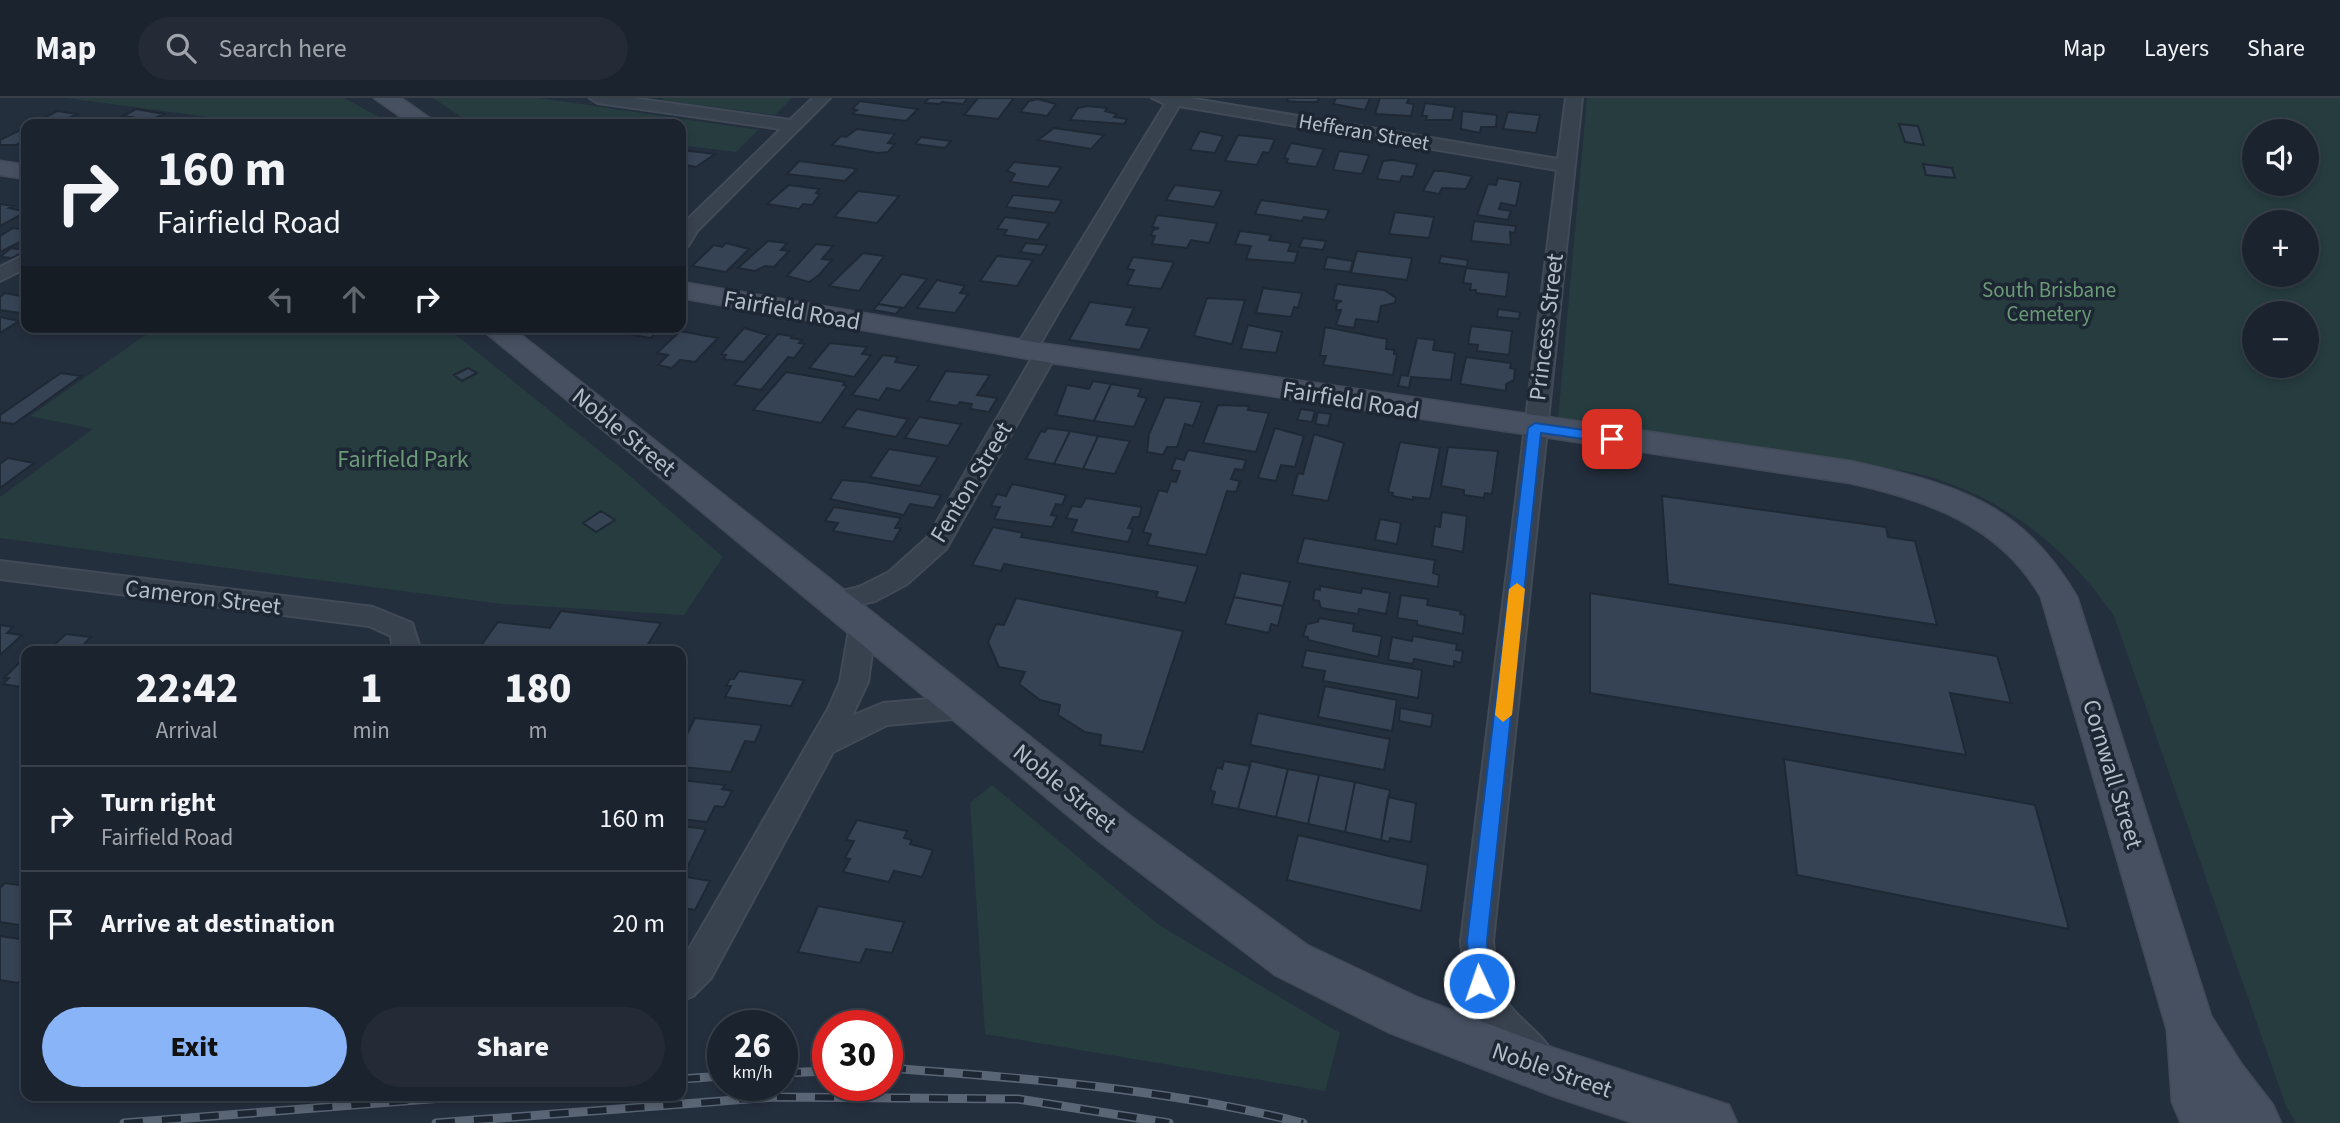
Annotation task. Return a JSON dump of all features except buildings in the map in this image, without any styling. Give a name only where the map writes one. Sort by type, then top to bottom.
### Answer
[{"type":"main road","points":[[386,98],[418,119]]},
{"type":"main road","points":[[0,168],[21,171]]},
{"type":"main road","name":"Fairfield Road","points":[[686,291],[1036,351],[1897,482],[1954,501],[2011,536]]},
{"type":"main road","name":"Noble Street","points":[[500,333],[1114,828],[1291,960],[1405,1016],[1553,1072],[1711,1123]]},
{"type":"main road","name":"Cornwall Street","points":[[2011,536],[2041,568],[2059,597],[2190,1026],[2224,1082],[2255,1123]]},
{"type":"main road","name":"Cornwall Street","points":[[2190,1026],[2190,1058],[2202,1116]]},
{"type":"street","points":[[598,98],[794,127]]},
{"type":"street","points":[[686,233],[822,98]]},
{"type":"street","name":"Princess Street","points":[[1553,1072],[1498,1020],[1487,1004],[1479,983],[1477,941],[1574,98]]},
{"type":"street","name":"Hefferan Street","points":[[1170,99],[1567,166]]},
{"type":"street","name":"Fenton Street","points":[[834,602],[866,594],[898,579],[920,562],[937,543],[1170,99]]},
{"type":"street","points":[[0,275],[21,263]]},
{"type":"street","name":"Cameron Street","points":[[0,570],[373,617],[405,641]]},
{"type":"street","points":[[686,980],[699,967],[823,744],[853,682],[863,625]]},
{"type":"street","points":[[823,744],[883,714],[964,707]]},
{"type":"green space","points":[[66,98],[344,98],[383,119],[224,119]]},
{"type":"green space","points":[[433,98],[540,98],[683,119],[464,119]]},
{"type":"green space","points":[[792,98],[775,115],[661,100]]},
{"type":"green space","name":"South Brisbane Cemetery","points":[[1587,98],[2340,98],[2340,1123],[2296,1123],[2286,1106],[2114,616],[2073,566],[2026,524],[1972,493],[1911,472],[1558,419]]},
{"type":"green space","points":[[686,119],[758,130],[736,152],[686,146]]},
{"type":"green space","name":"Fairfield Park","points":[[148,333],[453,333],[622,469],[723,557],[684,615],[502,604],[0,538],[0,497],[93,429],[30,416]]},
{"type":"green space","points":[[992,785],[1159,925],[1340,1033],[1325,1091],[985,1034],[970,803]]},
{"type":"railway","points":[[903,1069],[1149,1093],[1303,1123]]},
{"type":"railway","points":[[798,1072],[812,1072]]},
{"type":"railway","points":[[686,1079],[707,1077]]},
{"type":"railway","points":[[436,1123],[775,1097],[1018,1099],[1169,1123]]},
{"type":"railway","points":[[124,1123],[404,1101]]},
{"type":"slow traffic","points":[[1503,715],[1517,589]]},
{"type":"route","points":[[1479,983],[1477,941],[1535,428],[1612,439]]}]
